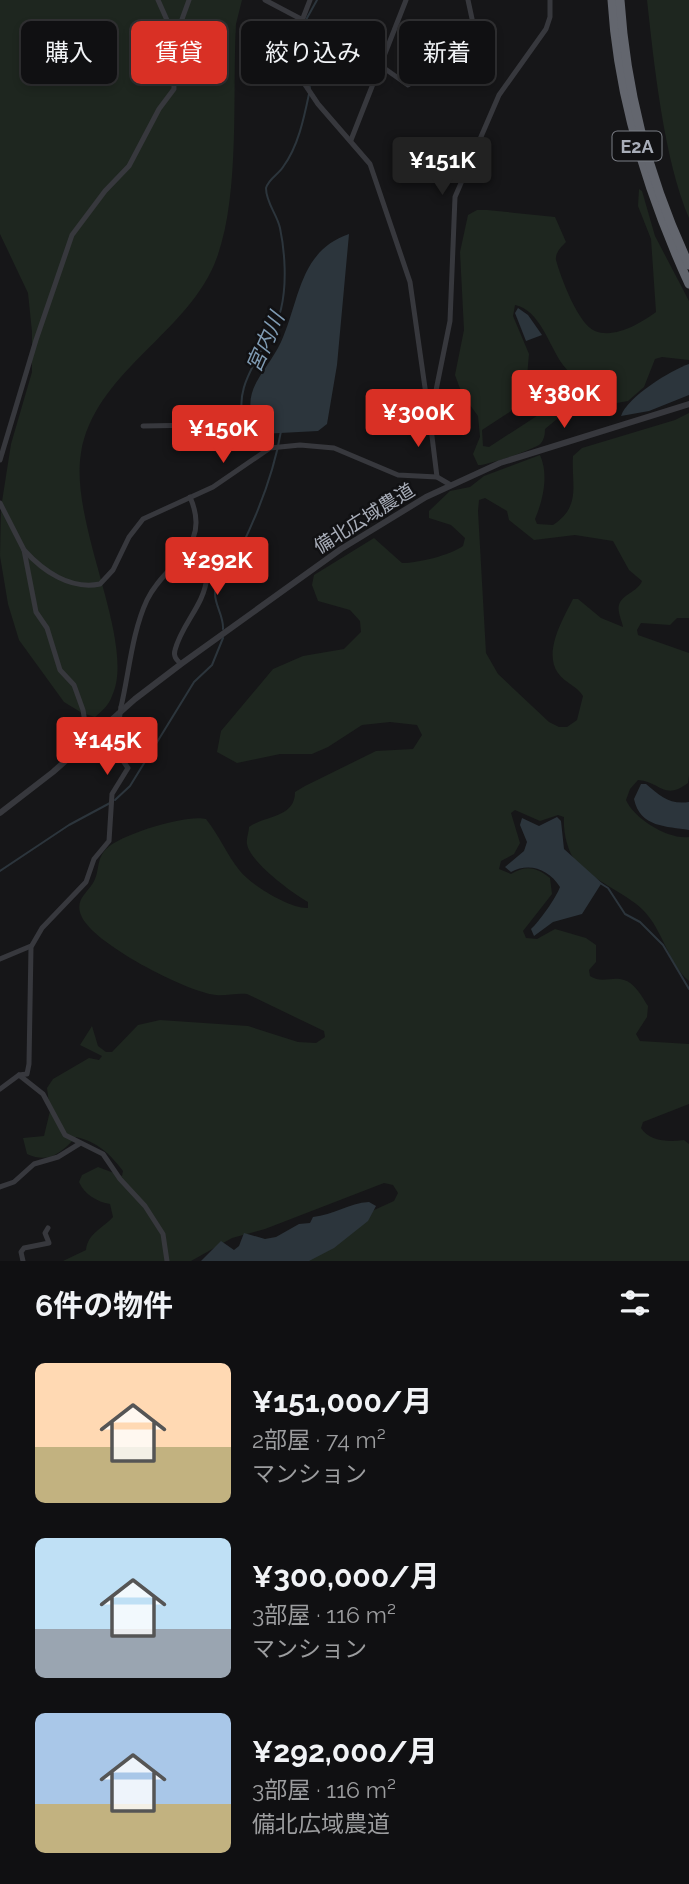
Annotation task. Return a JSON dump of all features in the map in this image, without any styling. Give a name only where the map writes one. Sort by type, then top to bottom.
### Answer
[{"type":"highway","name":"E2A","points":[[612,0],[625,97],[637,148],[652,197],[689,285]]},
{"type":"highway","name":"E2A","points":[[620,0],[624,48],[645,146],[660,195],[689,265]]},
{"type":"street","points":[[158,0],[168,21]]},
{"type":"street","points":[[182,21],[190,0]]},
{"type":"street","points":[[265,0],[301,19]]},
{"type":"street","points":[[310,0],[289,54],[294,68],[318,104],[370,164],[404,261],[417,319],[437,477]]},
{"type":"street","points":[[385,56],[407,0]]},
{"type":"street","points":[[385,69],[408,85],[430,70],[455,75],[464,72],[477,42],[468,0]]},
{"type":"street","points":[[430,419],[450,321],[455,197],[499,95],[546,29],[550,18],[550,0]]},
{"type":"street","points":[[0,460],[36,340],[72,235],[105,191],[129,166],[159,109],[174,89],[174,84]]},
{"type":"street","points":[[351,139],[374,84]]},
{"type":"street","name":"備北広域農道","points":[[0,813],[88,742],[135,699],[181,664],[341,550],[449,484],[500,463],[689,404]]},
{"type":"street","points":[[143,426],[201,425],[266,450],[300,446],[334,448],[398,475],[437,477],[449,484]]},
{"type":"street","points":[[24,551],[47,572],[78,585],[100,584],[113,570],[129,537],[143,519],[221,482],[266,450]]},
{"type":"street","points":[[0,1089],[19,1075],[27,1074],[31,946],[42,928],[82,890],[94,859],[109,841],[112,794],[128,768],[116,751],[121,707],[148,599],[183,558],[197,525],[190,497]]},
{"type":"street","points":[[0,503],[24,551],[36,612],[47,628],[60,670],[74,685],[83,710],[88,742]]},
{"type":"street","points":[[181,664],[176,659],[175,649],[202,601],[207,577],[204,571],[183,558]]},
{"type":"street","points":[[0,959],[31,946]]},
{"type":"street","points":[[19,1075],[43,1094],[61,1130],[79,1144],[89,1145],[103,1154],[120,1179],[145,1206],[163,1234],[167,1261]]},
{"type":"street","points":[[0,1187],[15,1182],[34,1164],[58,1157],[79,1144]]},
{"type":"street","points":[[23,1261],[24,1248],[49,1243],[45,1233],[48,1228]]},
{"type":"shaded area","points":[[0,0],[242,0],[236,24],[232,180],[223,239],[214,265],[200,290],[182,313],[103,400],[89,425],[81,453],[80,482],[84,513],[116,646],[117,673],[112,696],[95,717],[64,702],[19,640],[8,604],[0,556],[1,508],[11,444],[32,372],[32,332],[28,293],[0,234]]},
{"type":"shaded area","points":[[647,0],[689,0],[689,218],[680,195],[667,140]]},
{"type":"shaded area","points":[[639,189],[642,191],[655,236],[689,301],[689,360],[662,357],[655,359],[644,387],[628,401],[611,404],[573,377],[537,321],[524,308],[515,305],[513,316],[529,354],[526,388],[514,409],[482,430],[483,446],[489,447],[546,410],[557,414],[557,419],[545,429],[544,438],[539,445],[478,465],[473,454],[480,437],[478,416],[462,394],[455,375],[464,330],[460,252],[468,215],[477,210],[487,210],[555,217],[566,242],[557,253],[556,260],[571,300],[589,327],[595,331],[611,333],[635,325],[656,312],[651,239],[638,206]]},
{"type":"shaded area","points":[[349,234],[337,365],[327,424],[318,431],[261,434],[253,420],[250,407],[255,385],[281,342],[303,279],[311,265],[320,252]]},
{"type":"shaded area","points":[[518,308],[528,315],[542,335],[526,341],[515,313]]},
{"type":"shaded area","points":[[689,364],[689,395],[649,411],[621,416],[640,393],[661,378]]},
{"type":"shaded area","points":[[689,413],[689,618],[677,618],[670,625],[641,623],[637,630],[638,635],[689,653],[688,783],[668,790],[638,780],[630,789],[626,800],[636,814],[653,827],[672,835],[689,837],[689,981],[676,965],[655,926],[642,909],[576,862],[566,841],[564,817],[558,815],[540,821],[515,810],[511,813],[520,843],[514,854],[501,861],[499,869],[511,874],[531,868],[550,878],[552,894],[523,931],[526,938],[537,939],[555,929],[586,938],[596,945],[596,962],[589,970],[590,976],[620,979],[632,984],[648,1006],[647,1017],[636,1034],[640,1041],[689,1044],[689,1104],[643,1122],[641,1128],[655,1138],[666,1141],[684,1140],[689,1144],[689,1261],[296,1261],[372,1211],[394,1201],[398,1193],[393,1185],[384,1183],[265,1229],[232,1238],[191,1261],[63,1261],[86,1250],[93,1235],[113,1217],[110,1204],[92,1197],[81,1186],[79,1182],[82,1175],[98,1167],[122,1176],[123,1171],[103,1149],[84,1139],[76,1137],[60,1152],[42,1158],[27,1154],[23,1138],[44,1136],[50,1111],[47,1088],[53,1079],[89,1058],[99,1060],[102,1056],[80,1045],[92,1026],[98,1046],[106,1052],[112,1052],[138,1025],[160,1020],[248,1026],[298,1042],[316,1043],[325,1037],[324,1031],[247,994],[216,995],[202,992],[163,976],[102,939],[88,926],[81,915],[79,905],[95,879],[103,853],[125,837],[154,827],[184,819],[206,819],[245,877],[291,905],[308,908],[308,902],[263,868],[250,851],[247,844],[249,827],[285,811],[294,800],[295,792],[305,786],[376,751],[413,749],[422,735],[417,725],[390,722],[362,725],[312,754],[280,754],[237,763],[217,752],[221,731],[273,669],[303,656],[344,649],[361,632],[360,621],[350,610],[318,601],[312,585],[314,575],[374,538],[402,563],[434,558],[463,546],[465,538],[451,525],[429,518],[429,511],[450,491],[470,487],[484,476],[540,455],[544,487],[535,519],[537,524],[553,525],[562,518],[572,502],[573,456],[582,448],[675,420]],"holes":[[[485,498],[507,511],[509,520],[534,540],[575,535],[613,541],[629,570],[642,581],[619,605],[623,627],[601,618],[578,599],[573,599],[564,616],[556,636],[554,665],[558,673],[583,696],[577,720],[567,727],[559,727],[549,722],[498,674],[486,653],[479,500]]]},
{"type":"shaded area","points":[[641,784],[646,784],[671,801],[689,802],[689,830],[656,824],[642,816],[634,799]]},
{"type":"shaded area","points":[[557,817],[561,821],[564,849],[604,885],[601,884],[582,914],[553,922],[534,936],[531,929],[547,910],[560,887],[550,876],[538,869],[525,868],[511,872],[505,867],[524,851],[527,842],[520,825],[522,818],[539,826]]},
{"type":"shaded area","points":[[369,1202],[376,1206],[368,1221],[334,1248],[309,1261],[201,1261],[221,1241],[234,1250],[239,1246],[244,1233],[265,1239],[276,1237],[299,1224],[310,1223],[313,1217]]},
{"type":"waterway","name":"宮内川","points":[[310,88],[299,45],[307,18],[317,0]]},
{"type":"waterway","name":"宮内川","points":[[262,432],[259,434],[248,428],[242,413],[242,398],[252,367],[276,323],[284,289],[282,237],[266,188],[293,151],[309,94]]},
{"type":"waterway","name":"宮内川","points":[[223,629],[215,592],[222,575],[237,555],[265,492],[281,431]]},
{"type":"waterway","name":"宮内川","points":[[115,800],[130,786],[194,682],[212,665],[223,638]]},
{"type":"waterway","name":"宮内川","points":[[0,871],[69,825],[110,803]]},
{"type":"waterway","points":[[600,883],[608,888],[625,914],[640,922],[663,945],[689,989]]}]
